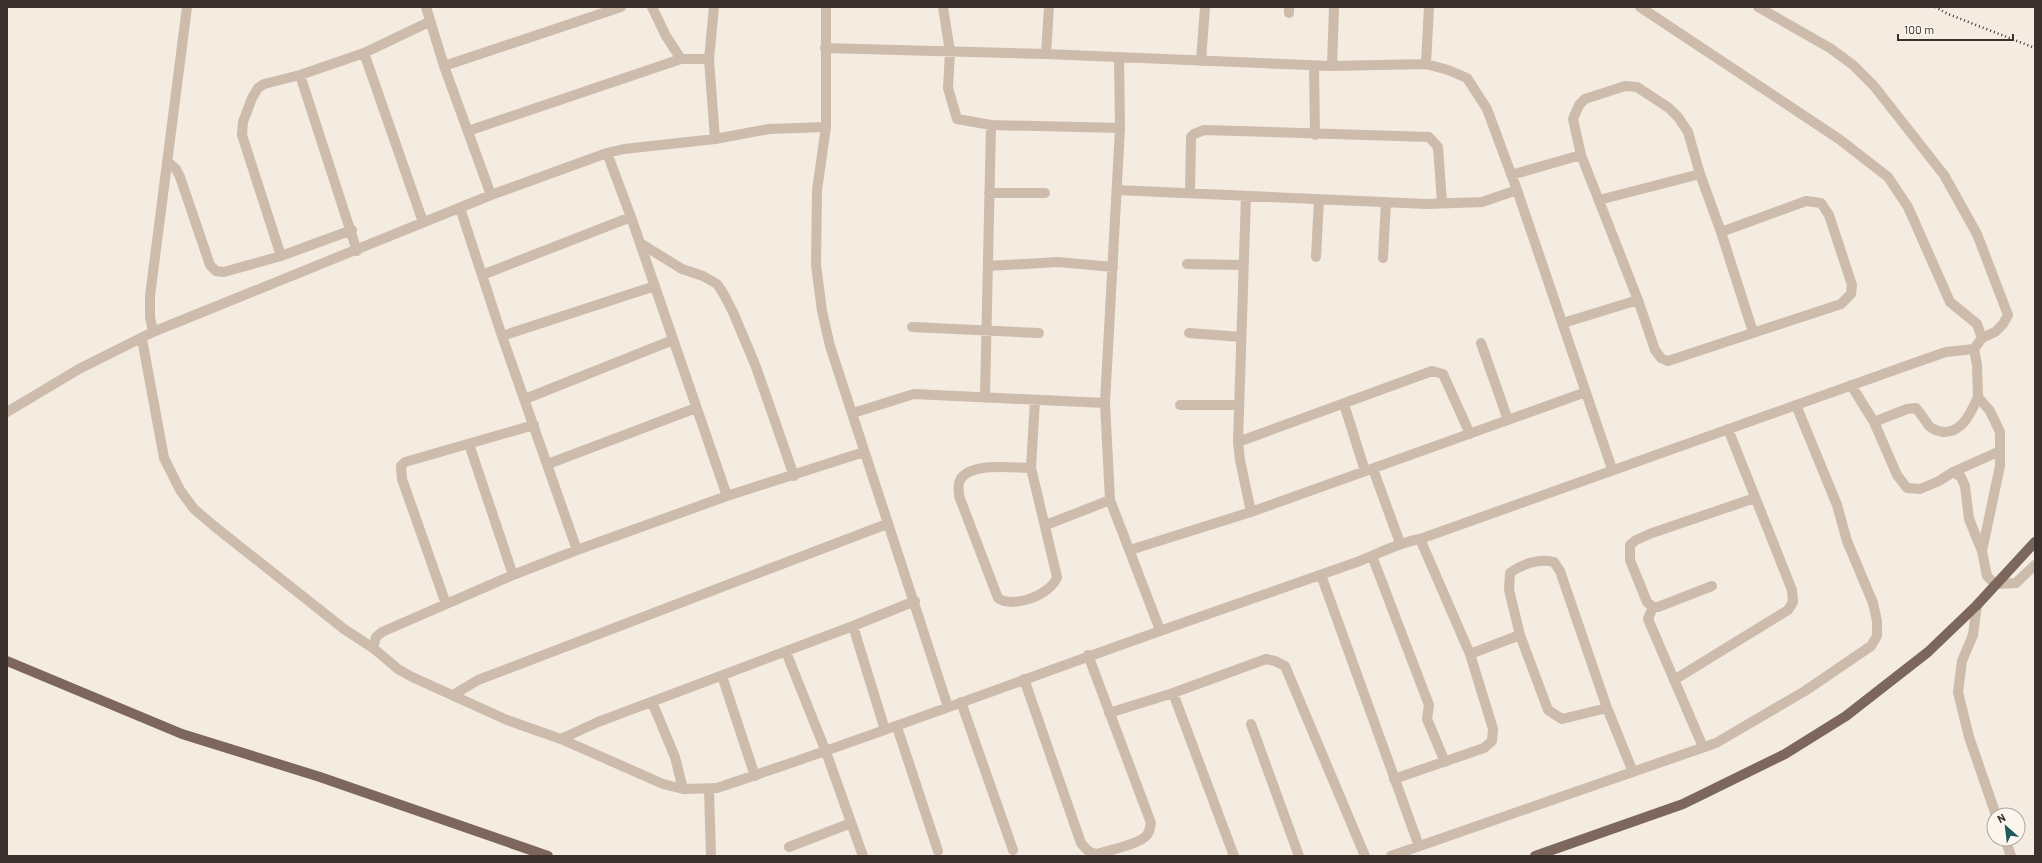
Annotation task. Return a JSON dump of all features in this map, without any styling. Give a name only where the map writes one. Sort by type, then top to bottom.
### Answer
[{"type":"main road","points":[[1535,856],[1683,804],[1785,754],[1846,716],[1928,652],[1977,605],[2035,542]]},
{"type":"main road","points":[[7,661],[182,734],[320,777],[548,856]]},
{"type":"street","points":[[153,332],[150,317],[150,296],[188,7]]},
{"type":"street","points":[[426,7],[429,22],[444,66],[491,195]]},
{"type":"street","points":[[444,66],[621,7]]},
{"type":"street","points":[[652,7],[666,36],[681,59]]},
{"type":"street","points":[[714,7],[709,59],[715,139]]},
{"type":"street","points":[[826,7],[826,127],[817,190],[816,265],[822,311],[830,346],[948,707]]},
{"type":"street","points":[[943,7],[950,52],[948,88],[957,119],[991,125],[1120,128]]},
{"type":"street","points":[[1046,54],[1050,7]]},
{"type":"street","points":[[1201,61],[1205,7]]},
{"type":"street","points":[[1332,66],[1334,7]]},
{"type":"street","points":[[1426,64],[1429,7]]},
{"type":"street","points":[[1640,7],[1839,139],[1888,177],[1908,208],[1950,302],[1977,324],[1982,338]]},
{"type":"street","points":[[1758,7],[1830,48],[1853,65],[1874,86],[1944,175],[1976,234],[2008,315],[2003,324],[1995,332],[1982,338],[1974,349],[1977,365],[1978,397],[1960,427],[1947,432],[1937,431],[1930,426],[1916,408],[1907,409],[1874,422]]},
{"type":"street","points":[[281,256],[242,135],[243,122],[252,98],[258,88],[264,84],[300,75],[364,52],[429,22]]},
{"type":"street","points":[[825,48],[1046,54],[1314,66],[1426,64],[1448,70],[1467,78],[1487,109],[1517,190],[1612,470]]},
{"type":"street","points":[[364,52],[423,222]]},
{"type":"street","points":[[1119,58],[1120,128],[1105,403],[1110,500],[1160,630]]},
{"type":"street","points":[[468,130],[681,59],[709,59]]},
{"type":"street","points":[[1314,66],[1316,135]]},
{"type":"street","points":[[300,75],[358,251]]},
{"type":"street","points":[[1721,232],[1806,201],[1821,203],[1829,215],[1852,285],[1852,294],[1841,304],[1668,361],[1661,358],[1655,350],[1638,300],[1581,155],[1573,119],[1579,105],[1585,99],[1625,86],[1637,86],[1678,116],[1688,132],[1700,174],[1721,232],[1753,332]]},
{"type":"street","points":[[985,398],[991,125]]},
{"type":"street","points":[[7,412],[80,369],[142,339],[153,332],[264,286],[358,251],[423,222],[491,195],[607,153],[656,145],[715,139],[768,129],[826,127]]},
{"type":"street","points":[[1190,194],[1191,137],[1204,130],[1316,135],[1429,137],[1438,147],[1442,203]]},
{"type":"street","points":[[607,153],[631,217],[727,496]]},
{"type":"street","points":[[1511,175],[1581,155]]},
{"type":"street","points":[[167,161],[176,169],[180,177],[210,265],[213,268],[224,272],[281,256],[352,230]]},
{"type":"street","points":[[1599,200],[1700,174]]},
{"type":"street","points":[[1117,190],[1427,204],[1482,202],[1517,190]]},
{"type":"street","points":[[990,193],[1045,193]]},
{"type":"street","points":[[1246,196],[1238,405],[1238,442],[1240,460],[1251,512]]},
{"type":"street","points":[[1316,257],[1319,199]]},
{"type":"street","points":[[1383,258],[1386,202]]},
{"type":"street","points":[[460,208],[502,336],[577,550]]},
{"type":"street","points":[[482,275],[631,217]]},
{"type":"street","points":[[640,244],[682,269],[703,276],[716,284],[723,293],[734,312],[756,367],[794,476]]},
{"type":"street","points":[[988,266],[1058,262],[1112,267]]},
{"type":"street","points":[[1187,264],[1244,265]]},
{"type":"street","points":[[502,336],[655,286]]},
{"type":"street","points":[[1563,323],[1638,300]]},
{"type":"street","points":[[912,328],[1039,333]]},
{"type":"street","points":[[1189,333],[1241,336]]},
{"type":"street","points":[[142,339],[164,458],[180,490],[194,509],[214,526],[344,629],[373,648],[398,669],[507,720],[561,739],[663,784],[683,789],[717,788],[826,752],[897,727],[1088,655],[1321,575],[1372,556],[1400,543],[1420,539],[1946,352],[1974,349]]},
{"type":"street","points":[[525,399],[673,340]]},
{"type":"street","points":[[1481,343],[1508,420]]},
{"type":"street","points":[[1238,442],[1432,371],[1443,374],[1470,434]]},
{"type":"street","points":[[1851,385],[1874,422],[1897,475],[1907,488],[1920,489],[1940,481],[1953,472],[2000,451]]},
{"type":"street","points":[[1130,550],[1251,512],[1586,392]]},
{"type":"street","points":[[853,413],[914,394],[1105,403]]},
{"type":"street","points":[[1978,397],[1990,410],[2000,432],[2000,466],[1982,551]]},
{"type":"street","points":[[1031,468],[975,468],[964,474],[958,484],[959,496],[998,598],[1004,602],[1011,603],[1049,591],[1055,584],[1057,577],[1046,525],[1031,468],[1035,400]]},
{"type":"street","points":[[1344,404],[1369,470],[1400,543]]},
{"type":"street","points":[[1180,405],[1238,405]]},
{"type":"street","points":[[1391,856],[1716,743],[1805,691],[1872,646],[1877,636],[1877,621],[1873,603],[1847,541],[1837,505],[1796,405]]},
{"type":"street","points":[[548,464],[696,408]]},
{"type":"street","points":[[446,604],[400,470],[405,462],[534,425]]},
{"type":"street","points":[[1674,680],[1788,610],[1793,602],[1792,590],[1728,429]]},
{"type":"street","points":[[469,444],[513,575]]},
{"type":"street","points":[[373,648],[376,637],[382,632],[513,575],[577,550],[727,496],[794,476],[864,452]]},
{"type":"street","points":[[1953,472],[1962,477],[1969,519],[1982,551],[1987,576],[1995,584],[2016,583],[2035,565]]},
{"type":"street","points":[[1712,586],[1658,607],[1653,606],[1647,602],[1630,560],[1630,545],[1636,540],[1652,533],[1755,498]]},
{"type":"street","points":[[1046,525],[1110,500]]},
{"type":"street","points":[[453,695],[478,680],[887,524]]},
{"type":"street","points":[[1394,779],[1484,748],[1492,741],[1493,728],[1470,654],[1420,539]]},
{"type":"street","points":[[1372,556],[1429,704],[1427,719],[1445,762]]},
{"type":"street","points":[[1607,708],[1562,719],[1548,710],[1520,635],[1509,590],[1510,573],[1519,566],[1545,559],[1554,562],[1560,571],[1607,708],[1633,772]]},
{"type":"street","points":[[1321,575],[1419,846]]},
{"type":"street","points":[[561,739],[652,702],[854,626],[914,601]]},
{"type":"street","points":[[1977,605],[1974,635],[1962,661],[1958,692],[1969,737],[1993,807]]},
{"type":"street","points":[[1653,606],[1648,619],[1703,747]]},
{"type":"street","points":[[854,626],[885,730]]},
{"type":"street","points":[[1470,654],[1520,635]]},
{"type":"street","points":[[786,652],[826,752],[863,856]]},
{"type":"street","points":[[1024,679],[1082,843],[1090,853],[1097,854],[1142,839],[1150,831],[1151,823],[1088,655]]},
{"type":"street","points":[[1110,713],[1173,693],[1266,659],[1286,666],[1365,856]]},
{"type":"street","points":[[722,676],[755,776]]},
{"type":"street","points":[[1173,693],[1234,856]]},
{"type":"street","points":[[652,702],[675,757],[683,789]]},
{"type":"street","points":[[960,702],[1013,850]]},
{"type":"street","points":[[1251,724],[1299,856]]},
{"type":"street","points":[[897,727],[938,851]]},
{"type":"street","points":[[709,789],[711,856]]},
{"type":"street","points":[[789,847],[851,823]]},
{"type":"railway","points":[[1935,7],[1948,14],[2035,48]]}]
